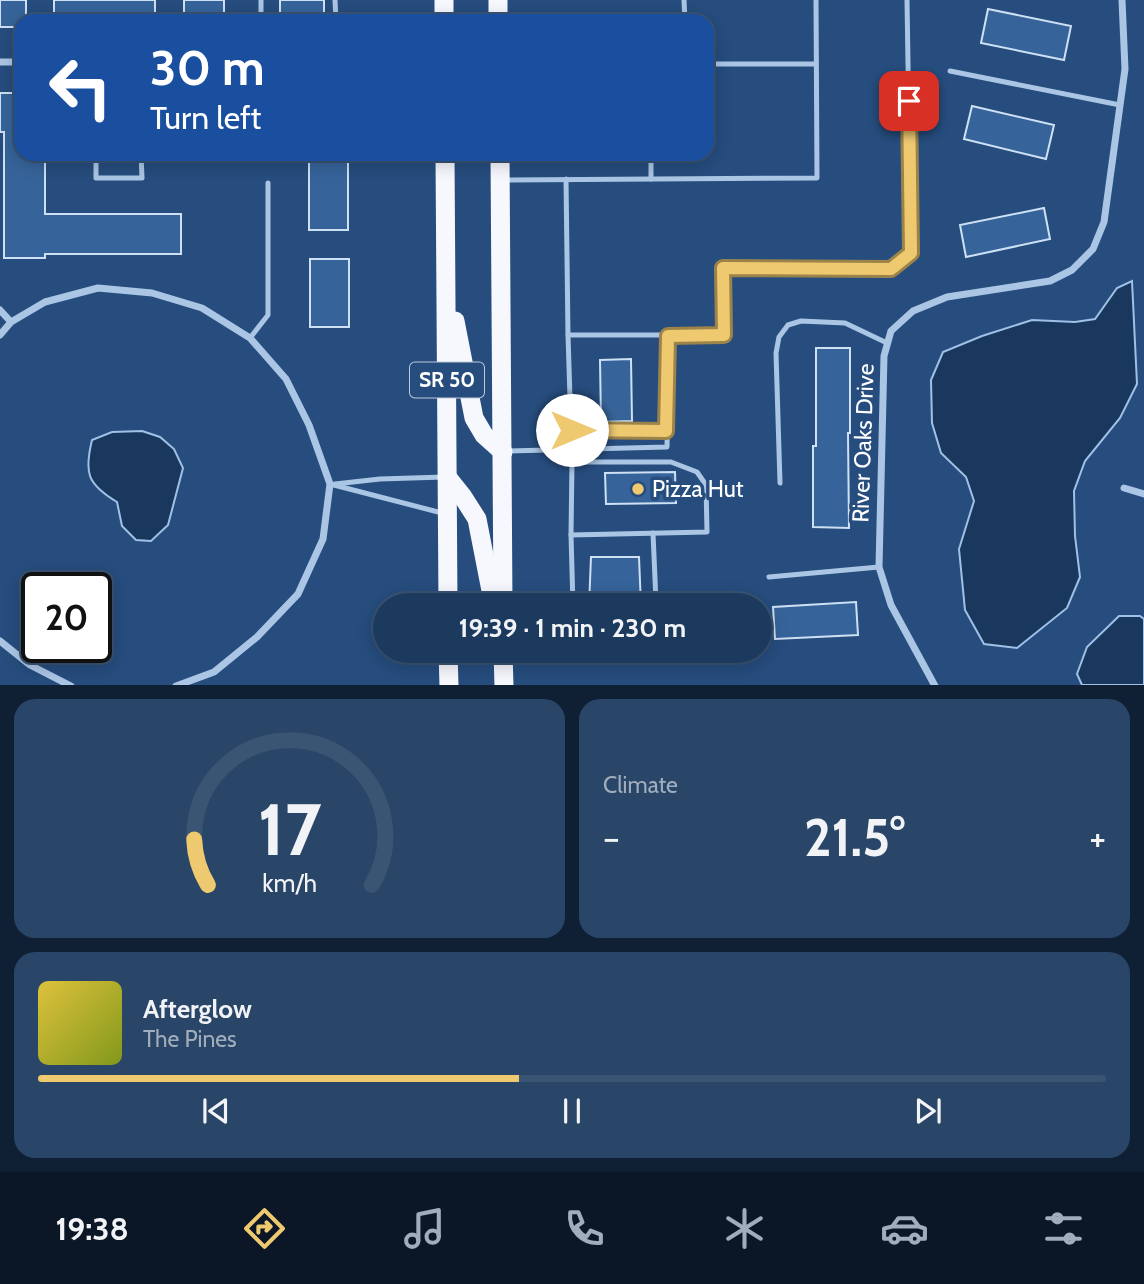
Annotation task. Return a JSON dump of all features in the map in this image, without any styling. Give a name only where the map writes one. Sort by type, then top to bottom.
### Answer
[{"type":"highway","name":"SR 50","points":[[445,161],[448,593]]},
{"type":"highway","name":"SR 50","points":[[500,161],[503,593]]},
{"type":"highway","points":[[446,275],[474,418],[484,435],[503,452]]},
{"type":"highway","points":[[447,477],[477,519],[491,593]]},
{"type":"highway","points":[[448,663],[449,685]]},
{"type":"highway","points":[[503,663],[504,685]]},
{"type":"street","name":"River Oaks Drive","points":[[935,685],[891,605],[879,566],[884,356],[887,343],[891,331],[913,311],[947,297],[1050,281],[1072,270],[1093,249],[1104,222],[1125,69],[1122,0]]},
{"type":"street","points":[[0,335],[11,322],[46,302],[98,288],[152,293],[202,309],[250,338],[286,379],[309,425],[330,484],[323,539],[298,594],[257,637],[214,672],[176,685]]},
{"type":"street","points":[[0,310],[11,322]]},
{"type":"street","points":[[1124,488],[1144,494]]},
{"type":"street","points":[[0,641],[30,665],[71,685]]},
{"type":"lane","points":[[500,180],[817,178],[816,0]]},
{"type":"lane","points":[[568,335],[724,335],[723,268],[891,269],[911,253],[907,0]]},
{"type":"lane","points":[[714,64],[817,64]]},
{"type":"lane","points":[[950,71],[1120,106]]},
{"type":"lane","points":[[96,161],[96,178],[142,178],[141,161]]},
{"type":"lane","points":[[651,161],[651,179]]},
{"type":"lane","points":[[566,179],[573,593]]},
{"type":"lane","points":[[250,338],[268,315],[268,183]]},
{"type":"lane","points":[[780,483],[776,353],[779,337],[788,325],[801,321],[845,323],[887,343]]},
{"type":"lane","points":[[503,452],[667,447],[668,336]]},
{"type":"lane","points":[[572,430],[666,431]]},
{"type":"lane","points":[[571,535],[707,532],[706,485],[697,472],[671,462],[572,462]]},
{"type":"lane","points":[[330,484],[447,477]]},
{"type":"lane","points":[[330,484],[447,514]]},
{"type":"lane","points":[[653,533],[656,593]]},
{"type":"lane","points":[[769,577],[879,566]]},
{"type":"water","points":[[1132,281],[1137,384],[1120,418],[1085,461],[1074,491],[1075,536],[1080,577],[1067,608],[1017,648],[984,644],[965,610],[959,549],[974,501],[966,477],[941,453],[932,423],[931,380],[943,352],[1032,320],[1075,322],[1095,319],[1117,288]]},
{"type":"water","points":[[142,431],[160,437],[174,449],[183,468],[168,525],[151,541],[136,540],[122,526],[117,502],[99,489],[90,477],[88,469],[92,440],[112,432]]},
{"type":"water","points":[[1119,616],[1140,616],[1144,619],[1144,685],[1082,685],[1077,674],[1087,647]]},
{"type":"building","points":[[0,0],[26,0],[26,14],[14,14],[14,27],[0,27]]},
{"type":"building","points":[[54,0],[155,0],[155,14],[54,14]]},
{"type":"building","points":[[184,0],[224,0],[224,14],[184,14]]},
{"type":"building","points":[[280,0],[324,0],[324,14],[280,14]]},
{"type":"building","points":[[988,9],[1071,26],[1064,60],[981,43]]},
{"type":"building","points":[[0,93],[14,93],[14,161],[45,161],[45,214],[181,214],[181,254],[45,254],[45,258],[4,258],[4,132],[0,132]]},
{"type":"building","points":[[972,106],[1054,125],[1046,159],[964,139]]},
{"type":"building","points":[[309,162],[348,162],[348,230],[309,230]]},
{"type":"building","points":[[1044,208],[1050,239],[966,257],[960,225]]},
{"type":"building","points":[[310,259],[349,259],[349,327],[310,327]]},
{"type":"building","points":[[816,348],[850,348],[849,528],[813,527]]},
{"type":"building","points":[[631,359],[632,421],[601,422],[600,360]]},
{"type":"building","points":[[675,472],[676,503],[606,504],[605,473]]},
{"type":"building","points":[[591,557],[639,557],[640,593],[590,593]]},
{"type":"building","points":[[856,602],[858,635],[775,639],[773,607]]},
{"type":"place","name":"Pizza Hut","points":[[638,489]]},
{"type":"route","points":[[572,430],[666,431],[668,336],[724,335],[723,268],[891,269],[911,253],[909,101]]}]
